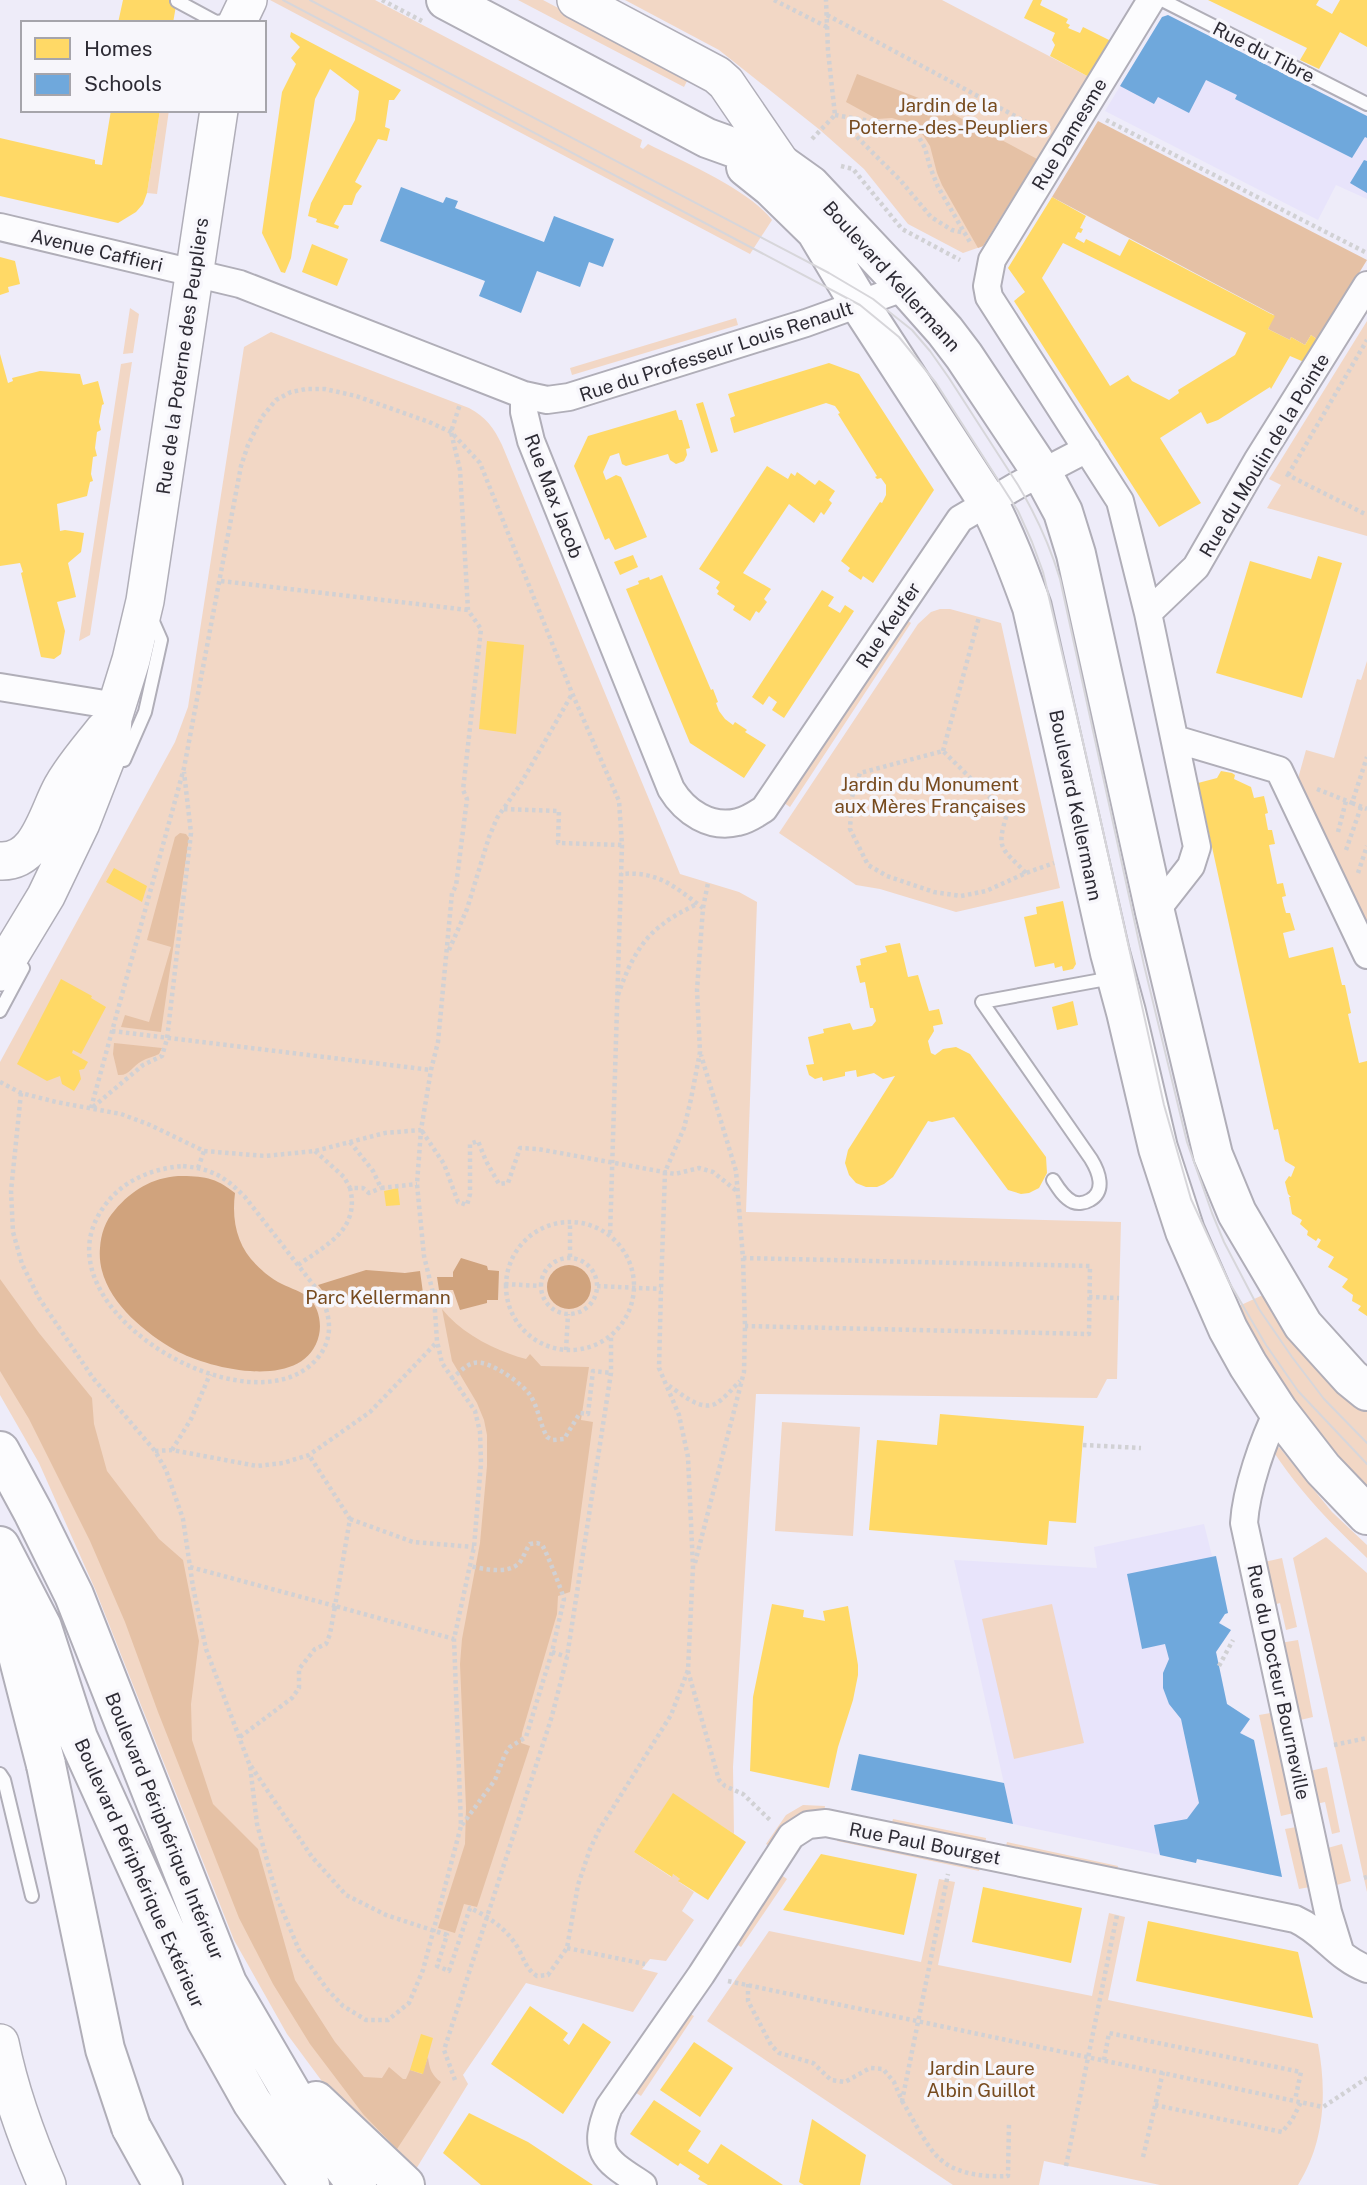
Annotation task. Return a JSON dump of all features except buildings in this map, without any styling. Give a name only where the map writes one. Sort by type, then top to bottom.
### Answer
[{"type":"main road","name":"Boulevard Kellermann","points":[[446,0],[707,138],[782,165]]},
{"type":"main road","name":"Boulevard Kellermann","points":[[576,0],[717,75],[726,83],[782,165],[818,194],[906,287],[964,356],[1042,473],[1063,512],[1076,554],[1155,912],[1213,1155],[1237,1213],[1303,1325],[1351,1378],[1367,1391]]},
{"type":"main road","name":"Rue de la Poterne des Peupliers","points":[[15,963],[81,823],[111,746],[115,712],[145,601],[219,112]]},
{"type":"main road","name":"Boulevard Kellermann","points":[[707,138],[771,187],[816,231],[860,305],[988,502],[1012,552],[1032,607],[1115,977],[1126,1012],[1158,1148],[1185,1231],[1228,1329],[1278,1411],[1322,1469],[1367,1515]]},
{"type":"main road","points":[[0,861],[10,862],[24,854],[37,840],[63,785],[115,712]]},
{"type":"main road","name":"Boulevard Périphérique Intérieur","points":[[0,1451],[74,1595],[227,1983],[306,2118],[357,2185]]},
{"type":"main road","name":"Boulevard Périphérique Extérieur","points":[[0,1546],[42,1627],[78,1738],[206,2020],[252,2102],[310,2185]]},
{"type":"main road","points":[[0,1586],[46,1765],[105,2049],[131,2127],[163,2185]]},
{"type":"main road","points":[[0,2043],[10,2087],[47,2185]]},
{"type":"main road","points":[[268,2056],[405,2185]]},
{"type":"street","name":"Rue Damesme","points":[[1087,449],[989,297],[988,270],[1039,183],[1090,117],[1151,0]]},
{"type":"street","name":"Avenue Caffieri","points":[[0,227],[194,273]]},
{"type":"street","points":[[194,273],[240,284],[524,394]]},
{"type":"street","name":"Rue du Moulin de la Pointe","points":[[1148,613],[1196,568],[1257,461],[1367,285]]},
{"type":"street","name":"Rue du Professeur Louis Renault","points":[[524,394],[547,400],[569,397],[860,305],[906,287]]},
{"type":"street","name":"Rue Max Jacob","points":[[524,394],[524,412],[531,441],[671,789],[690,812],[717,822]]},
{"type":"street","points":[[1087,449],[1120,501],[1148,613],[1197,847],[1191,866],[1155,912]]},
{"type":"street","name":"Rue Keufer","points":[[717,822],[737,823],[764,809],[960,519],[1087,449]]},
{"type":"street","points":[[0,687],[115,712]]},
{"type":"street","points":[[1175,739],[1279,769],[1367,956]]},
{"type":"street","name":"Rue du Docteur Bourneville","points":[[1278,1411],[1270,1426],[1245,1508],[1244,1524],[1328,1912],[1342,1956]]},
{"type":"street","name":"Rue Paul Bourget","points":[[643,2185],[610,2164],[603,2152],[601,2136],[609,2108],[701,1975],[791,1836],[808,1825],[826,1823],[1295,1919],[1319,1932],[1342,1956],[1367,1969]]},
{"type":"lane","name":"Rue du Tibre","points":[[1162,0],[1367,104]]},
{"type":"lane","points":[[177,1],[214,21]]},
{"type":"lane","points":[[219,21],[241,14]]},
{"type":"lane","points":[[117,775],[145,712],[161,640],[145,601]]},
{"type":"lane","name":"Rue de la Poterne des Peupliers","points":[[0,1011],[15,963]]},
{"type":"lane","points":[[1053,1180],[1072,1202],[1082,1203],[1092,1199],[1098,1192],[1100,1182],[1091,1159],[982,1002],[1115,977]]},
{"type":"lane","points":[[0,1774],[4,1780],[32,1896]]},
{"type":"path","points":[[774,0],[827,28]]},
{"type":"path","points":[[812,139],[835,115],[826,0]]},
{"type":"path","points":[[827,15],[1045,132]]},
{"type":"path","points":[[835,115],[850,117],[877,122],[898,124],[916,132],[925,148],[938,187],[967,235],[952,230],[931,217],[901,181],[856,136],[850,117]]},
{"type":"path","points":[[1090,117],[1367,253]]},
{"type":"path","points":[[841,166],[853,169],[902,229],[960,260]]},
{"type":"path","points":[[1288,475],[1367,340]]},
{"type":"path","points":[[92,1108],[184,768],[241,466],[248,445],[262,417],[276,400],[298,390],[325,389],[356,396],[450,432],[480,463],[572,693],[619,801],[622,845],[610,1236]]},
{"type":"path","points":[[21,1093],[11,1191],[13,1232],[22,1264],[39,1298],[93,1378],[155,1451],[166,1470],[180,1507],[206,1649],[250,1766],[257,1824],[278,1900],[299,1950],[343,2006],[366,2020],[388,2020],[409,2003],[423,1970],[461,1826],[454,1639],[474,1547],[481,1463],[480,1432],[475,1411],[442,1363],[417,1184],[421,1130],[438,1042],[452,892],[456,886],[467,799],[463,790],[481,638],[481,629],[468,610],[460,470],[450,432],[460,404]]},
{"type":"path","points":[[1275,469],[1367,515]]},
{"type":"path","points":[[221,581],[468,610]]},
{"type":"path","points":[[943,751],[979,617]]},
{"type":"path","points":[[447,955],[467,909],[489,837],[572,693]]},
{"type":"path","points":[[943,751],[860,773],[852,797],[850,830],[867,865],[887,876],[934,892],[961,896],[986,891],[1054,863]]},
{"type":"path","points":[[943,751],[1007,814],[1000,837],[1003,849],[1026,873]]},
{"type":"path","points":[[1279,769],[1299,782],[1349,802],[1364,808],[1345,852],[1337,830],[1349,802],[1367,757]]},
{"type":"path","points":[[92,1108],[143,1065],[162,1056],[167,1038],[191,833],[184,768]]},
{"type":"path","points":[[503,809],[559,811],[558,843],[622,845]]},
{"type":"path","points":[[1351,864],[1357,876],[1367,846]]},
{"type":"path","points":[[621,874],[639,872],[657,876],[703,908]]},
{"type":"path","points":[[693,1567],[744,1372],[743,1258],[736,1171],[700,1052],[697,990],[703,908],[708,883]]},
{"type":"path","points":[[616,999],[628,968],[652,934],[697,904]]},
{"type":"path","points":[[112,1031],[431,1070]]},
{"type":"path","points":[[250,1766],[312,1857],[346,1895],[386,1915],[447,1935],[437,1966],[449,1971],[470,1908],[488,1916],[510,1937],[518,1947],[527,1968],[537,1976],[548,1975],[567,1948],[578,1885],[590,1849],[599,1830],[671,1715],[688,1670],[693,1567],[688,1457],[679,1415],[659,1368],[666,1172],[686,1119],[700,1052]]},
{"type":"path","points":[[0,1083],[21,1093],[121,1114],[204,1151],[265,1156],[315,1151],[385,1133],[421,1130]]},
{"type":"path","points":[[421,1130],[444,1164],[458,1202],[467,1205],[470,1194],[470,1144],[478,1141],[499,1184],[509,1184],[520,1148],[675,1174],[699,1168],[713,1172],[738,1192]]},
{"type":"path","points":[[349,1142],[373,1171],[382,1188]]},
{"type":"path","points":[[198,1168],[204,1151]]},
{"type":"path","points":[[298,1265],[336,1237],[352,1215],[351,1188],[344,1177],[315,1151]]},
{"type":"path","points":[[162,1168],[198,1168],[211,1171],[232,1184],[245,1197],[319,1292],[328,1310],[329,1337],[315,1362],[304,1370],[285,1378],[256,1382],[210,1374],[180,1362],[149,1343],[113,1309],[98,1286],[89,1263],[94,1224],[102,1209],[120,1190],[146,1173],[162,1168]]},
{"type":"path","points":[[351,1188],[363,1188],[369,1193],[382,1188],[417,1184]]},
{"type":"path","points":[[570,1222],[570,1257]]},
{"type":"path","points":[[570,1222],[585,1223],[610,1236],[631,1264],[635,1287],[628,1315],[620,1327],[597,1345],[582,1349],[566,1350],[545,1345],[527,1334],[511,1312],[505,1284],[512,1257],[530,1235],[556,1223],[570,1222]]},
{"type":"path","points":[[570,1257],[589,1265],[597,1286],[588,1308],[568,1314],[559,1312],[543,1300],[540,1286],[544,1273],[552,1263],[570,1257]]},
{"type":"path","points":[[743,1258],[1090,1266],[1089,1334],[745,1326]]},
{"type":"path","points":[[505,1284],[540,1286]]},
{"type":"path","points":[[597,1286],[661,1289]]},
{"type":"path","points":[[1089,1297],[1119,1298]]},
{"type":"path","points":[[566,1350],[568,1314]]},
{"type":"path","points":[[455,2081],[444,2050],[552,1716],[568,1657],[611,1373],[611,1336]]},
{"type":"path","points":[[155,1451],[172,1450],[257,1466],[283,1463],[309,1455],[370,1412],[437,1341]]},
{"type":"path","points":[[451,1379],[470,1364],[481,1362],[495,1368],[519,1384],[531,1396],[547,1437],[557,1440],[564,1439],[580,1413],[588,1414],[593,1371],[611,1373]]},
{"type":"path","points":[[172,1450],[191,1419],[210,1374]]},
{"type":"path","points":[[667,1384],[705,1406],[715,1404],[741,1380]]},
{"type":"path","points":[[1083,1445],[1141,1448]]},
{"type":"path","points":[[309,1455],[350,1519],[413,1542],[474,1547]]},
{"type":"path","points":[[240,1737],[292,1698],[299,1688],[299,1669],[315,1649],[326,1644],[350,1519]]},
{"type":"path","points":[[461,1826],[495,1780],[510,1747],[526,1737],[552,1652],[564,1599],[545,1548],[537,1543],[530,1544],[518,1564],[508,1568],[470,1566]]},
{"type":"path","points":[[190,1567],[454,1639]]},
{"type":"path","points":[[1219,1665],[1233,1640]]},
{"type":"path","points":[[552,1652],[568,1657]]},
{"type":"path","points":[[688,1670],[719,1780],[725,1786],[743,1794],[771,1821]]},
{"type":"path","points":[[1334,1745],[1367,1738]]},
{"type":"path","points":[[902,2101],[948,1873]]},
{"type":"path","points":[[1066,2166],[1117,1915]]},
{"type":"path","points":[[567,1948],[645,1964]]},
{"type":"path","points":[[735,1982],[1323,2106],[1367,2078]]},
{"type":"path","points":[[748,1984],[748,2001],[771,2045],[779,2053],[813,2063],[831,2080],[845,2082],[870,2068],[883,2069],[894,2082],[902,2101],[939,2159],[958,2169],[987,2176],[1009,2176],[1009,2123]]},
{"type":"path","points":[[1104,2060],[1109,2033],[1301,2072],[1298,2101],[1292,2120],[1282,2132],[1156,2105]]},
{"type":"path","points":[[1143,2157],[1163,2072]]},
{"type":"shaded area","points":[[1168,15],[1367,116],[1367,199],[1336,185],[1318,220],[1105,111],[1162,17]]},
{"type":"shaded area","points":[[178,1176],[208,1178],[235,1193],[237,1233],[248,1255],[266,1274],[307,1296],[314,1304],[319,1319],[319,1335],[311,1353],[296,1364],[277,1370],[256,1371],[233,1369],[191,1357],[148,1332],[113,1295],[101,1264],[100,1248],[104,1228],[122,1203],[143,1186]]},
{"type":"shaded area","points":[[461,1258],[487,1266],[488,1270],[499,1271],[498,1300],[487,1300],[487,1303],[460,1310],[453,1290],[439,1290],[437,1277],[453,1277]]},
{"type":"shaded area","points":[[569,1265],[584,1272],[591,1287],[584,1302],[569,1309],[554,1302],[547,1287],[554,1272]]},
{"type":"shaded area","points":[[366,1270],[405,1273],[420,1271],[423,1293],[329,1299],[318,1285]]},
{"type":"shaded area","points":[[1204,1524],[1212,1556],[1216,1556],[1228,1613],[1220,1623],[1231,1630],[1216,1652],[1227,1704],[1250,1719],[1241,1733],[1254,1740],[1282,1877],[1197,1859],[1189,1861],[1013,1824],[954,1560],[1097,1568],[1094,1547]]},
{"type":"green space","points":[[270,0],[375,0],[642,140],[640,147],[643,149],[648,144],[714,177],[748,198],[772,220],[750,254]]},
{"type":"green space","points":[[518,0],[543,0],[689,77],[684,87]]},
{"type":"green space","name":"Jardin de la Poterne-des-Peupliers","points":[[625,0],[942,0],[1089,77],[983,246],[963,253],[908,224],[864,169],[820,130],[719,50]]},
{"type":"green space","points":[[857,74],[934,104],[1037,159],[983,246],[978,248],[942,185],[930,146],[923,135],[902,121],[892,118],[877,119],[846,102]]},
{"type":"green space","points":[[160,112],[169,112],[157,194],[147,193]]},
{"type":"green space","points":[[1098,121],[1367,260],[1318,340],[1311,335],[1305,345],[1268,329],[1274,315],[1052,197]]},
{"type":"green space","points":[[130,308],[139,314],[133,353],[123,354]]},
{"type":"green space","points":[[736,318],[738,325],[572,375],[570,368]]},
{"type":"green space","points":[[1367,321],[1367,536],[1267,508],[1281,485],[1269,479]]},
{"type":"green space","name":"Parc Kellermann","points":[[271,332],[469,408],[489,424],[502,445],[680,874],[739,892],[757,902],[746,1212],[1121,1222],[1117,1379],[1107,1379],[1097,1398],[756,1394],[733,1767],[734,1834],[673,1794],[634,1852],[671,1877],[673,1874],[680,1879],[679,1882],[694,1892],[682,1911],[694,1920],[666,1961],[650,1959],[642,1969],[658,1973],[633,2012],[526,1983],[463,2075],[468,2084],[413,2174],[324,2084],[287,2034],[234,1940],[95,1589],[39,1463],[0,1395],[0,1062],[175,742],[188,707],[244,347]]},
{"type":"green space","points":[[132,362],[90,635],[79,641],[121,364]]},
{"type":"green space","name":"Jardin du Monument aux Mères Françaises","points":[[950,609],[1001,623],[1060,888],[956,912],[880,889],[856,885],[779,833],[918,624],[931,612]]},
{"type":"green space","points":[[906,619],[911,623],[790,807],[784,803]]},
{"type":"green space","points":[[1367,661],[1367,928],[1299,790],[1299,775],[1306,750],[1334,758],[1357,679],[1361,680]]},
{"type":"green space","points":[[180,833],[189,838],[161,1032],[121,1027],[125,1015],[149,1022],[171,947],[147,940],[175,837]]},
{"type":"green space","points":[[114,1043],[162,1048],[159,1054],[142,1061],[125,1074],[118,1075],[113,1054]]},
{"type":"green space","points":[[0,1279],[39,1333],[92,1398],[94,1424],[107,1471],[159,1539],[183,1560],[199,1641],[191,1704],[192,1740],[213,1804],[258,1849],[295,1980],[335,2042],[364,2077],[382,2078],[389,2067],[403,2079],[406,2079],[410,2070],[422,2074],[428,2057],[435,2077],[441,2082],[397,2149],[363,2114],[310,2044],[273,1984],[239,1918],[125,1622],[90,1541],[29,1419],[0,1371]]},
{"type":"green space","points":[[1265,1294],[1331,1378],[1367,1411],[1367,1492],[1341,1468],[1228,1311]]},
{"type":"green space","points":[[442,1309],[469,1334],[526,1359],[530,1354],[541,1366],[589,1367],[581,1420],[593,1422],[570,1592],[558,1596],[557,1614],[522,1733],[521,1743],[530,1746],[477,1907],[464,1904],[455,1933],[438,1928],[465,1844],[460,1664],[462,1639],[480,1543],[487,1435],[477,1403],[452,1361]]},
{"type":"green space","points":[[782,1422],[860,1427],[853,1536],[775,1531]]},
{"type":"green space","points":[[1279,1447],[1332,1512],[1367,1545],[1367,1558],[1305,1494],[1273,1451]]},
{"type":"green space","points":[[1326,1537],[1367,1573],[1367,1892],[1293,1558]]},
{"type":"green space","points":[[1282,1558],[1297,1627],[1286,1630],[1280,1603],[1273,1605],[1264,1562]]},
{"type":"green space","points":[[1052,1604],[1084,1743],[1014,1759],[982,1619]]},
{"type":"green space","points":[[1298,1640],[1313,1717],[1296,1721],[1280,1643]]},
{"type":"green space","points":[[1277,1712],[1298,1812],[1281,1816],[1259,1715]]},
{"type":"green space","points":[[1327,1767],[1340,1832],[1332,1834],[1325,1802],[1316,1804],[1310,1771]]},
{"type":"green space","points":[[803,1805],[825,1806],[824,1813],[774,1849],[766,1844],[786,1815]]},
{"type":"green space","points":[[893,1819],[986,1838],[985,1845],[891,1826]]},
{"type":"green space","points":[[1302,1826],[1315,1886],[1299,1889],[1285,1829]]},
{"type":"green space","points":[[839,1832],[981,1862],[979,1871],[837,1841]]},
{"type":"green space","points":[[1007,1842],[1118,1866],[1116,1873],[1005,1850]]},
{"type":"green space","points":[[1342,1844],[1351,1881],[1333,1886],[1324,1849]]},
{"type":"green space","points":[[777,1872],[787,1879],[741,1947],[730,1940]]},
{"type":"green space","name":"Jardin Laure Albin Guillot","points":[[939,1879],[955,1882],[938,1965],[1092,1996],[1109,1913],[1125,1917],[1108,2000],[1318,2044],[1322,2116],[1314,2152],[1298,2185],[1160,2185],[1044,2161],[1039,2185],[953,2185],[707,2021],[769,1931],[921,1962]]},
{"type":"green space","points":[[683,2010],[694,2016],[641,2096],[630,2089]]},
{"type":"tram line","points":[[283,0],[860,305],[899,337],[936,383],[1018,511],[1043,572],[1164,1105],[1191,1199],[1229,1282],[1266,1345],[1298,1391],[1367,1464]]},
{"type":"tram line","points":[[310,0],[829,273],[873,299],[912,330],[930,351],[1018,485],[1042,531],[1060,579],[1144,965],[1187,1142],[1212,1213],[1259,1309],[1324,1399],[1367,1443]]}]
